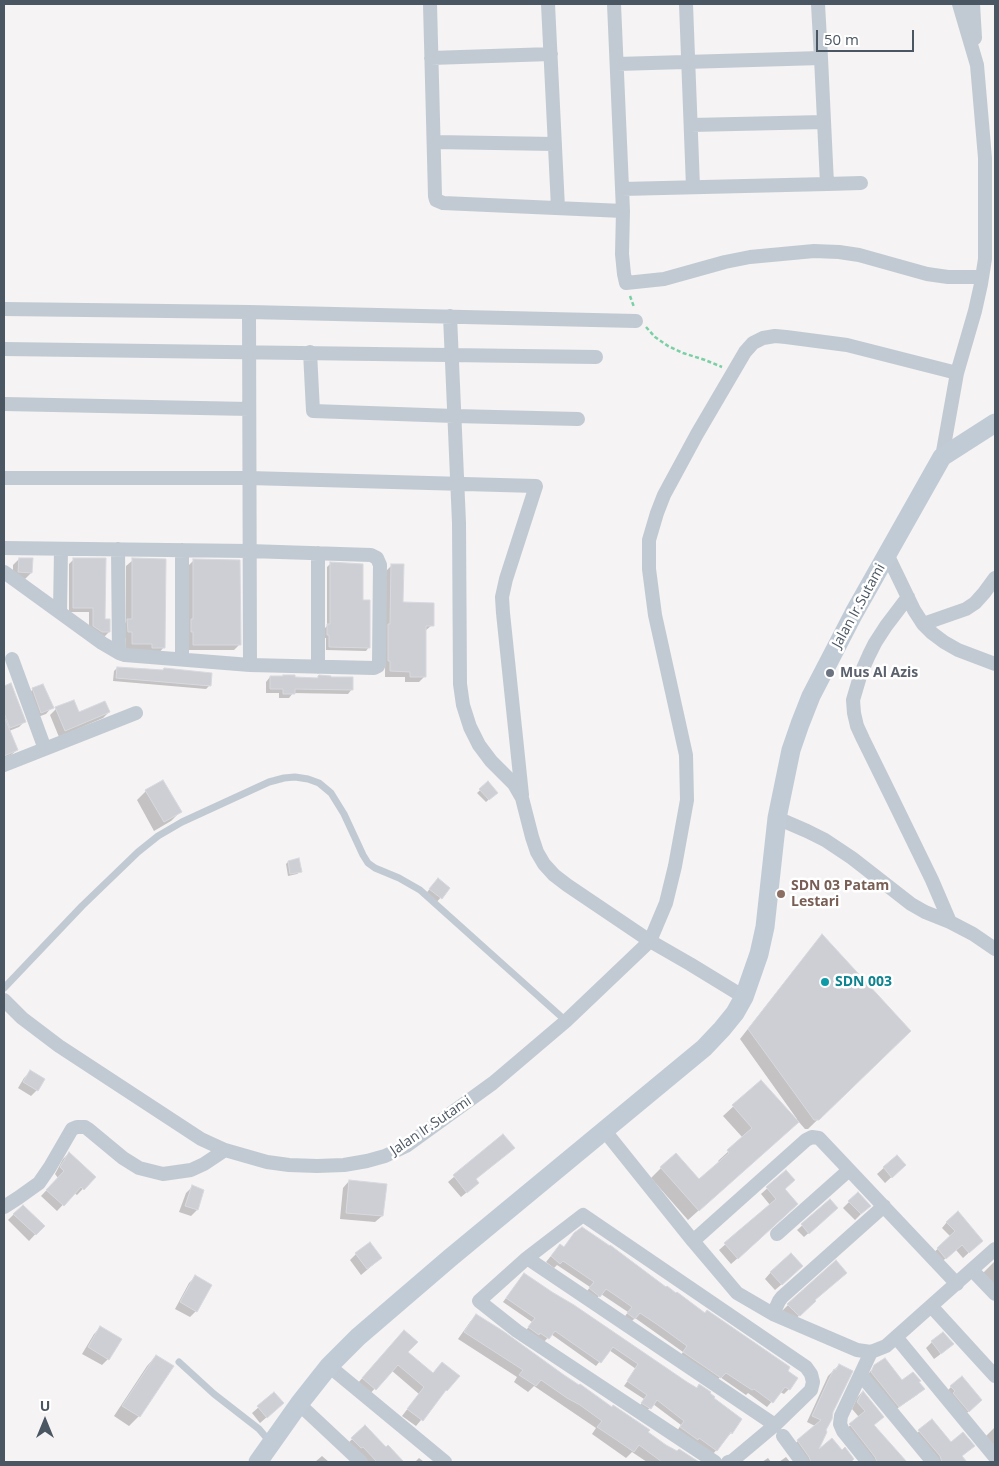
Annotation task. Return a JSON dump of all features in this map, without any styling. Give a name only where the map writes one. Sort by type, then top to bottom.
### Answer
[{"type":"street","points":[[430,4],[435,196],[439,202],[623,211]]},
{"type":"street","points":[[548,4],[558,208]]},
{"type":"street","points":[[614,4],[623,211],[622,254],[626,283],[664,279],[750,257],[814,251],[859,255],[926,274],[948,277],[982,277]]},
{"type":"street","points":[[686,4],[693,187]]},
{"type":"street","points":[[818,4],[827,184]]},
{"type":"street","points":[[959,4],[977,65]]},
{"type":"street","points":[[942,457],[957,373],[975,311],[985,259],[985,158],[973,4]]},
{"type":"street","points":[[431,58],[550,54]]},
{"type":"street","points":[[617,64],[821,58]]},
{"type":"street","points":[[691,125],[824,122]]},
{"type":"street","points":[[434,142],[555,144]]},
{"type":"street","points":[[622,189],[861,183]]},
{"type":"street","points":[[4,309],[638,319]]},
{"type":"street","points":[[249,312],[250,665]]},
{"type":"street","points":[[450,316],[459,523],[460,684],[463,705],[470,727],[479,745],[491,761],[514,784],[522,798]]},
{"type":"street","points":[[650,941],[666,903],[687,800],[684,747],[665,666],[651,591],[648,562],[649,540],[664,495],[746,352],[754,343],[763,338],[775,336],[847,346],[957,373]]},
{"type":"street","points":[[4,349],[596,357]]},
{"type":"street","points":[[310,352],[312,411],[578,419]]},
{"type":"street","points":[[4,404],[249,410]]},
{"type":"street","name":"Jalan Ir.Sutami","points":[[258,1462],[298,1404],[329,1366],[358,1337],[450,1258],[704,1048],[735,1013],[744,997],[760,954],[765,927],[777,818],[791,750],[811,696],[854,613],[942,457],[995,423]]},
{"type":"street","points":[[4,478],[249,478],[536,486],[506,579],[502,597],[502,613],[522,798],[537,852],[544,864],[554,875],[567,885],[650,941],[744,997]]},
{"type":"street","points":[[4,548],[249,551],[371,555],[379,561],[378,666],[374,668],[250,665],[125,655],[102,643],[4,572]]},
{"type":"street","points":[[60,612],[61,549]]},
{"type":"street","points":[[118,549],[119,653]]},
{"type":"street","points":[[182,550],[182,659]]},
{"type":"street","points":[[318,553],[318,667]]},
{"type":"street","points":[[888,554],[923,624],[944,642],[973,657],[995,664]]},
{"type":"street","points":[[923,624],[966,609],[984,594],[995,578]]},
{"type":"street","points":[[908,597],[886,626],[869,655],[861,673],[853,700],[854,714],[863,740],[898,809],[950,922]]},
{"type":"street","points":[[12,658],[45,749]]},
{"type":"street","points":[[4,765],[136,713]]},
{"type":"street","points":[[777,818],[808,831],[839,848],[911,904],[973,934],[995,949]]},
{"type":"street","name":"Jalan Ir.Sutami","points":[[4,1000],[22,1018],[59,1046],[202,1139],[226,1150],[267,1162],[317,1166],[359,1162],[385,1156],[406,1146],[493,1083],[566,1021],[650,941]]},
{"type":"street","points":[[4,1207],[38,1183],[50,1167],[72,1129],[77,1127],[85,1127],[123,1158],[140,1168],[163,1174],[191,1170],[226,1150]]},
{"type":"street","points":[[604,1130],[737,1293],[773,1314],[857,1350],[872,1352],[886,1346],[995,1249]]},
{"type":"street","points":[[693,1241],[806,1140],[812,1137],[819,1138],[957,1284]]},
{"type":"street","points":[[777,1234],[849,1170]]},
{"type":"street","points":[[773,1314],[782,1297],[884,1206]]},
{"type":"street","points":[[715,1462],[518,1331],[479,1300],[527,1258],[583,1215],[806,1367],[811,1374],[813,1382],[811,1390],[775,1425],[732,1461],[728,1462]]},
{"type":"street","points":[[527,1258],[775,1425]]},
{"type":"street","points":[[972,1270],[995,1294]]},
{"type":"street","points":[[931,1306],[995,1376]]},
{"type":"street","points":[[896,1337],[995,1457]]},
{"type":"street","points":[[868,1462],[843,1431],[840,1424],[841,1416],[872,1352]]},
{"type":"street","points":[[329,1366],[445,1462]]},
{"type":"street","points":[[861,1375],[933,1462]]},
{"type":"street","points":[[298,1404],[361,1462]]},
{"type":"street","points":[[783,1436],[802,1462]]},
{"type":"lane","points":[[4,988],[82,906],[138,852],[158,836],[182,822],[269,782],[284,778],[296,778],[308,779],[319,783],[331,793],[344,814],[368,862],[420,890],[566,1021]]},
{"type":"lane","points":[[179,1362],[207,1388],[259,1429],[271,1444]]},
{"type":"path","points":[[626,283],[638,319],[655,337],[682,353],[705,360],[734,373]]},
{"type":"building","points":[[19,558],[33,558],[32,573],[18,572]]},
{"type":"building","points":[[73,558],[106,558],[105,619],[110,619],[110,632],[102,632],[93,626],[93,608],[73,608]]},
{"type":"building","points":[[132,558],[166,559],[165,648],[152,648],[152,644],[132,644],[132,632],[128,632],[127,619],[132,619]]},
{"type":"building","points":[[193,559],[240,560],[241,645],[193,645],[191,619],[193,619]]},
{"type":"building","points":[[330,562],[363,564],[363,600],[370,600],[370,648],[329,647],[327,624],[330,624]]},
{"type":"building","points":[[391,564],[404,564],[403,602],[434,603],[434,626],[426,626],[426,677],[410,677],[410,672],[390,671],[390,661],[388,661],[388,624],[390,624]]},
{"type":"building","points":[[117,667],[163,670],[164,668],[212,673],[211,686],[116,678]]},
{"type":"building","points":[[283,675],[318,678],[319,675],[353,677],[353,690],[295,689],[295,694],[283,694],[283,689],[270,689],[270,676]]},
{"type":"building","points":[[11,683],[26,722],[10,728],[4,713],[4,686]]},
{"type":"building","points":[[43,684],[54,708],[41,713],[32,688]]},
{"type":"building","points":[[74,700],[79,712],[105,701],[110,712],[65,731],[55,707]]},
{"type":"building","points":[[4,716],[18,750],[4,756]]},
{"type":"building","points":[[163,780],[182,812],[164,822],[145,790]]},
{"type":"building","points":[[488,781],[498,793],[489,800],[479,789]]},
{"type":"building","points":[[299,858],[302,872],[290,874],[288,861]]},
{"type":"building","points":[[438,878],[450,888],[442,899],[429,889]]},
{"type":"building","name":"SDN 003","points":[[822,934],[911,1031],[819,1120],[814,1120],[748,1029]]},
{"type":"building","points":[[30,1070],[45,1079],[38,1091],[23,1082]]},
{"type":"building","points":[[761,1080],[799,1122],[699,1211],[660,1167],[676,1153],[699,1179],[729,1153],[727,1150],[752,1128],[732,1105]]},
{"type":"building","points":[[503,1134],[515,1148],[476,1179],[479,1183],[467,1193],[453,1175]]},
{"type":"building","points":[[69,1152],[96,1177],[84,1190],[81,1187],[64,1206],[46,1190],[64,1171],[60,1167]]},
{"type":"building","points":[[897,1155],[906,1165],[892,1178],[883,1167]]},
{"type":"building","points":[[786,1170],[795,1180],[785,1189],[798,1204],[738,1259],[724,1243],[776,1199],[766,1187]]},
{"type":"building","points":[[349,1180],[387,1184],[383,1216],[346,1213]]},
{"type":"building","points":[[192,1185],[204,1190],[198,1210],[185,1206]]},
{"type":"building","points":[[858,1192],[871,1206],[861,1214],[848,1201]]},
{"type":"building","points":[[830,1199],[838,1208],[809,1234],[801,1224]]},
{"type":"building","points":[[23,1205],[45,1226],[36,1235],[13,1214]]},
{"type":"building","points":[[958,1211],[983,1241],[969,1253],[962,1245],[946,1259],[937,1248],[955,1231],[946,1222]]},
{"type":"building","points":[[582,1227],[610,1245],[666,1287],[677,1292],[705,1313],[707,1310],[790,1367],[788,1371],[798,1378],[790,1390],[785,1387],[773,1403],[754,1389],[752,1390],[726,1373],[721,1378],[683,1352],[687,1346],[658,1325],[640,1313],[635,1319],[627,1313],[632,1307],[615,1295],[606,1289],[600,1297],[589,1288],[594,1282],[563,1261],[560,1264],[551,1256],[560,1244],[564,1247],[574,1233]]},
{"type":"building","points":[[370,1242],[382,1258],[367,1269],[355,1253]]},
{"type":"building","points":[[791,1253],[803,1266],[782,1285],[770,1272]]},
{"type":"building","points":[[836,1260],[847,1273],[815,1300],[800,1316],[798,1315],[787,1304]]},
{"type":"building","points":[[524,1273],[687,1382],[697,1388],[699,1384],[711,1392],[714,1398],[742,1419],[732,1434],[731,1432],[717,1451],[680,1427],[684,1421],[657,1400],[651,1409],[641,1403],[647,1395],[627,1381],[638,1364],[613,1347],[601,1363],[555,1331],[549,1339],[528,1327],[535,1318],[506,1298]]},
{"type":"building","points":[[195,1275],[212,1285],[197,1312],[180,1302]]},
{"type":"building","points":[[476,1314],[612,1407],[613,1405],[650,1430],[648,1432],[666,1445],[677,1451],[679,1449],[699,1462],[662,1462],[639,1445],[634,1452],[597,1427],[602,1421],[580,1405],[541,1380],[536,1386],[519,1375],[523,1370],[464,1332]]},
{"type":"building","points":[[100,1326],[122,1339],[109,1360],[88,1347]]},
{"type":"building","points":[[404,1330],[418,1342],[408,1352],[433,1373],[442,1362],[460,1376],[446,1390],[423,1421],[407,1409],[424,1387],[398,1365],[376,1390],[362,1378]]},
{"type":"building","points":[[943,1332],[954,1344],[941,1354],[931,1341]]},
{"type":"building","points":[[156,1355],[174,1366],[140,1417],[122,1406]]},
{"type":"building","points":[[885,1358],[902,1380],[913,1372],[925,1389],[899,1407],[871,1372],[874,1365]]},
{"type":"building","points":[[839,1364],[853,1371],[833,1412],[832,1419],[819,1449],[832,1438],[842,1450],[845,1447],[854,1459],[851,1462],[811,1462],[797,1440],[821,1420],[812,1416],[834,1369],[836,1370]]},
{"type":"building","points":[[962,1376],[982,1400],[969,1412],[953,1393],[955,1391],[950,1386]]},
{"type":"building","points":[[863,1391],[884,1417],[874,1425],[907,1462],[877,1462],[849,1424],[865,1411],[857,1402]]},
{"type":"building","points":[[274,1392],[284,1403],[267,1418],[257,1406]]},
{"type":"building","points":[[932,1419],[951,1442],[963,1432],[975,1446],[962,1456],[967,1462],[942,1462],[940,1456],[918,1430]]},
{"type":"building","points":[[365,1425],[386,1447],[388,1445],[404,1462],[377,1462],[363,1447],[361,1448],[351,1438]]},
{"type":"place","name":"Mus Al Azis","points":[[830,673]]},
{"type":"place","name":"SDN 03 Patam Lestari","points":[[781,894]]},
{"type":"place","name":"SDN 003","points":[[825,982]]}]
